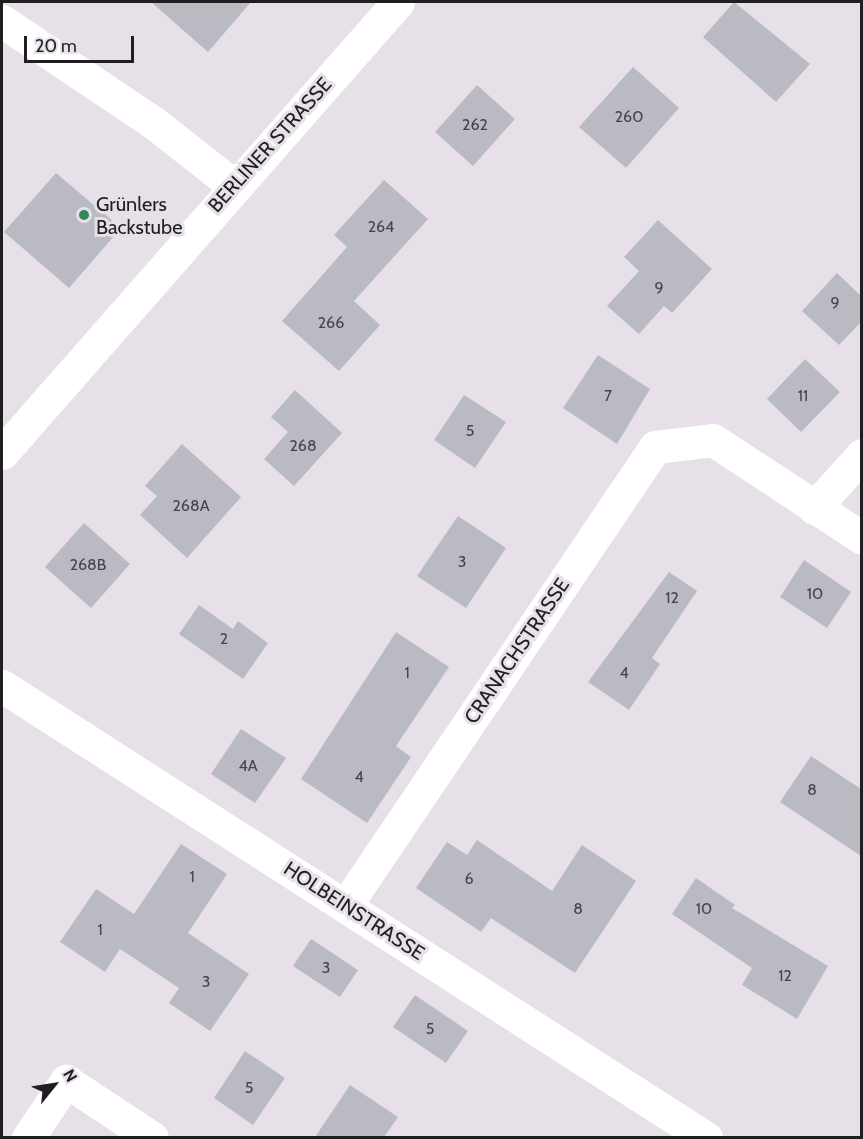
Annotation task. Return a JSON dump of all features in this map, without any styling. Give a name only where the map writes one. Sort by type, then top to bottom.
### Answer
[{"type":"street","name":"BERLINER STRASSE","points":[[2,453],[234,186],[398,2]]},
{"type":"street","points":[[2,21],[154,123],[234,186]]},
{"type":"street","name":"CRANACHSTRASSE","points":[[346,905],[655,447],[713,440],[814,508]]},
{"type":"street","points":[[861,455],[814,508],[861,538]]},
{"type":"street","name":"HOLBEINSTRASSE","points":[[2,686],[706,1137]]},
{"type":"street","points":[[28,1137],[66,1081],[152,1137]]},
{"type":"building","points":[[151,2],[251,2],[208,52]]},
{"type":"building","points":[[734,2],[810,64],[776,102],[703,37]]},
{"type":"building","points":[[633,67],[679,108],[626,168],[579,127]]},
{"type":"building","points":[[477,85],[515,119],[473,166],[435,132]]},
{"type":"building","points":[[56,173],[121,228],[69,288],[4,232]]},
{"type":"building","points":[[384,180],[428,219],[354,301],[380,325],[339,371],[282,321],[347,247],[334,235]]},
{"type":"building","points":[[658,220],[712,269],[672,313],[664,306],[639,334],[607,306],[639,271],[624,257]]},
{"type":"building","points":[[837,273],[861,296],[861,322],[839,345],[802,311]]},
{"type":"building","points":[[598,355],[650,389],[617,444],[563,408]]},
{"type":"building","points":[[805,359],[840,392],[801,432],[767,399]]},
{"type":"building","points":[[295,390],[342,433],[294,486],[264,459],[288,432],[271,417]]},
{"type":"building","points":[[464,395],[506,422],[475,468],[434,440]]},
{"type":"building","points":[[182,444],[241,497],[187,558],[140,515],[157,496],[145,486]]},
{"type":"building","points":[[458,516],[506,548],[466,608],[417,576]]},
{"type":"building","points":[[84,523],[130,564],[91,608],[45,567]]},
{"type":"building","points":[[804,560],[851,592],[827,628],[780,597]]},
{"type":"building","points":[[669,572],[697,591],[652,658],[660,664],[629,710],[588,682]]},
{"type":"building","points":[[199,605],[233,629],[238,621],[268,643],[243,679],[179,634]]},
{"type":"building","points":[[396,632],[449,667],[396,746],[411,757],[367,823],[301,779]]},
{"type":"building","points":[[241,729],[286,758],[255,803],[211,774]]},
{"type":"building","points":[[811,756],[861,789],[861,856],[780,802]]},
{"type":"building","points":[[477,840],[552,891],[582,845],[636,881],[575,973],[491,918],[481,932],[416,888],[447,842],[467,855]]},
{"type":"building","points":[[181,844],[227,874],[188,933],[249,974],[210,1031],[169,1003],[179,988],[120,949],[105,972],[60,942],[96,889],[134,914]]},
{"type":"building","points":[[696,878],[735,905],[732,908],[828,966],[797,1019],[742,985],[752,968],[672,914]]},
{"type":"building","points":[[311,939],[358,970],[340,997],[293,966]]},
{"type":"building","points":[[415,995],[468,1031],[446,1063],[393,1027]]},
{"type":"building","points":[[245,1051],[285,1078],[253,1125],[214,1098]]},
{"type":"building","points":[[350,1085],[398,1117],[384,1137],[315,1137]]},
{"type":"place","name":"Grünlers Backstube","points":[[84,215]]}]
